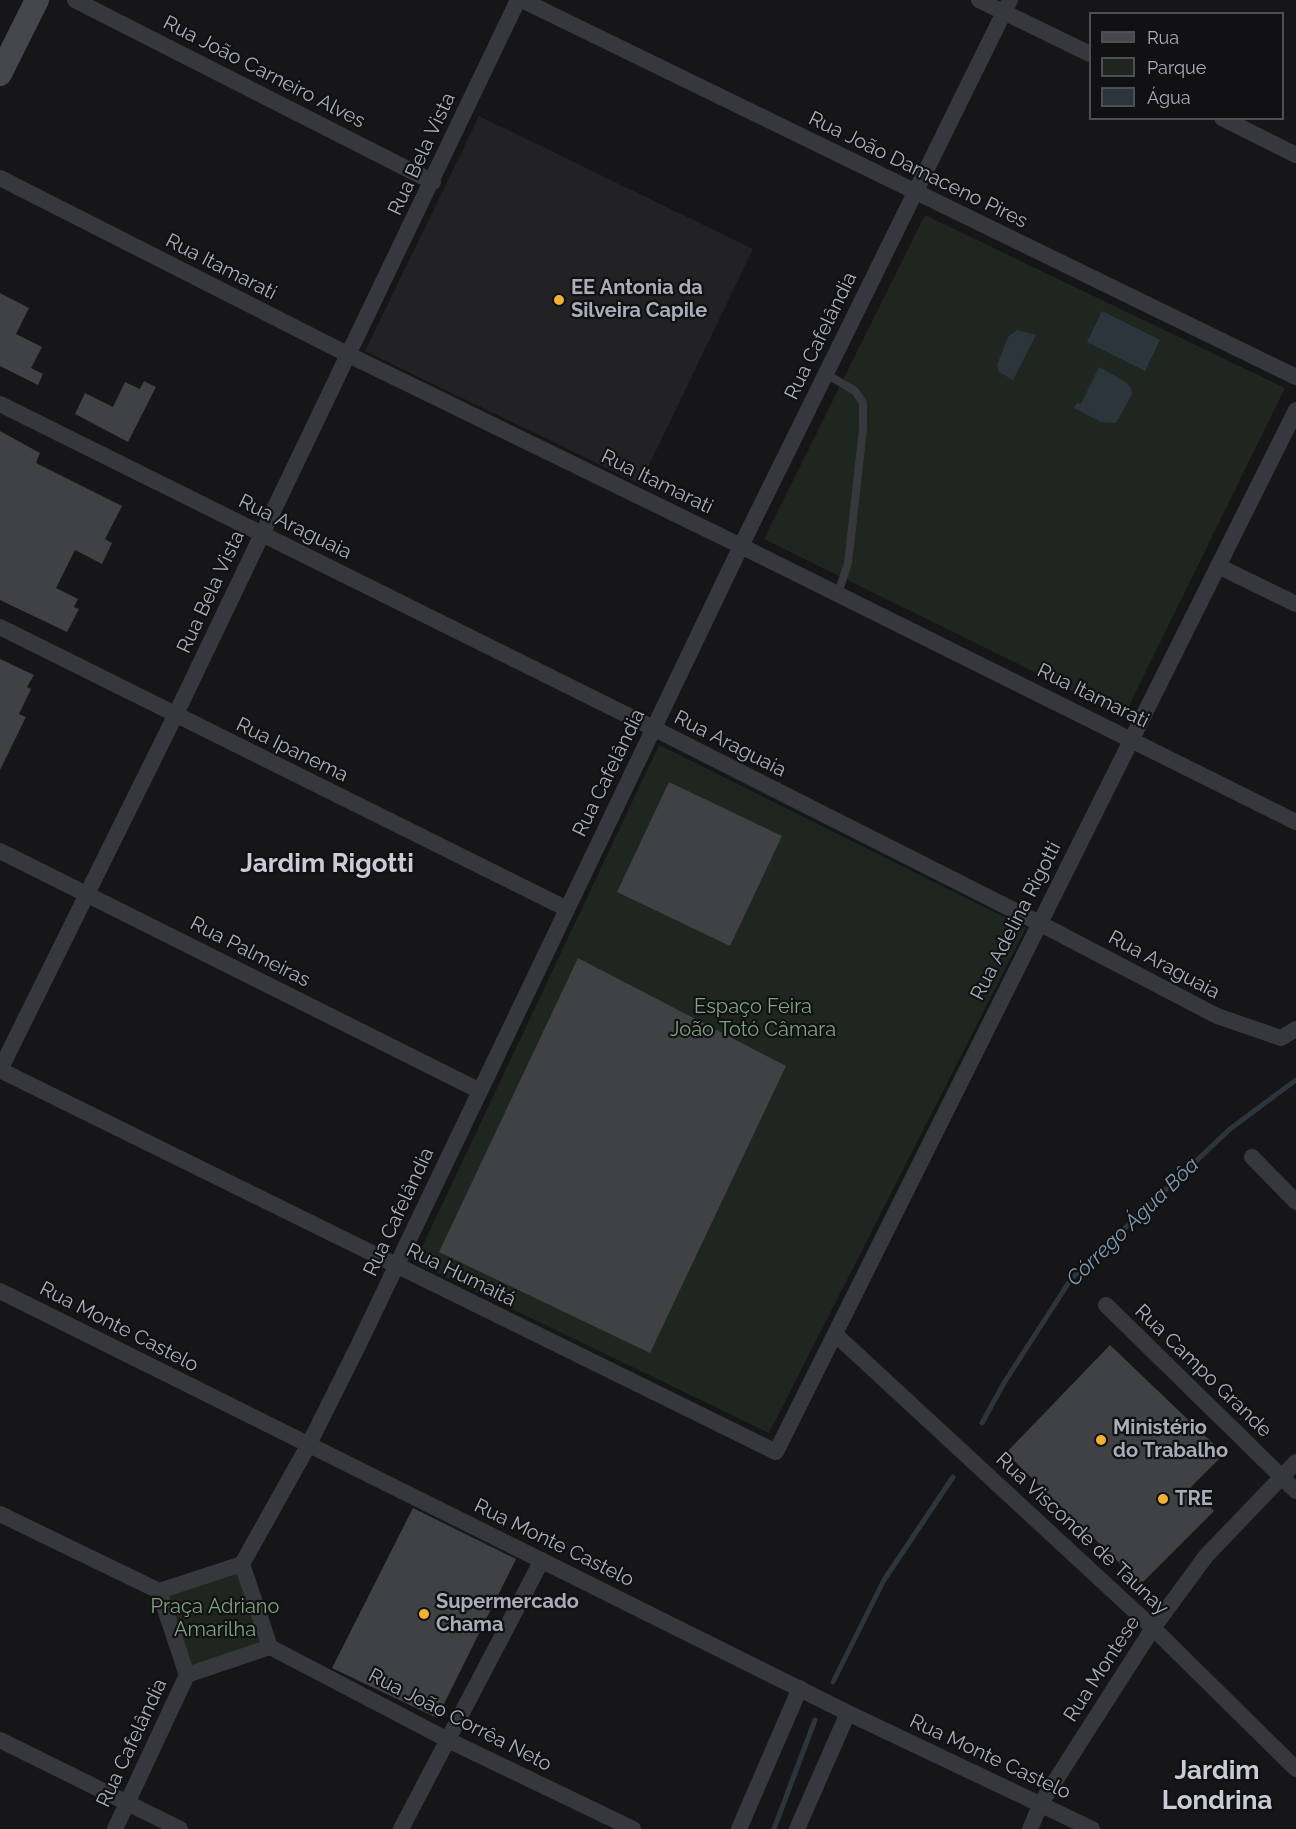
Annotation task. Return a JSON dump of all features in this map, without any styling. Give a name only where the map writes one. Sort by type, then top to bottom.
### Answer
[{"type":"main road","points":[[0,74],[37,0]]},
{"type":"street","name":"Rua João Carneiro Alves","points":[[75,0],[433,182]]},
{"type":"street","name":"Rua Bela Vista","points":[[0,1070],[175,716],[520,0]]},
{"type":"street","name":"Rua João Damaceno Pires","points":[[520,0],[1296,377]]},
{"type":"street","points":[[979,0],[1007,6],[1089,53]]},
{"type":"street","name":"Rua Cafelândia","points":[[242,1564],[308,1446],[396,1267],[741,546],[1007,6]]},
{"type":"street","points":[[1226,120],[1296,154]]},
{"type":"street","name":"Rua Itamarati","points":[[0,178],[349,355],[741,546],[1296,822]]},
{"type":"street","name":"Rua Araguaia","points":[[0,404],[653,728],[1039,923],[1217,1016],[1281,1038],[1296,1029]]},
{"type":"street","name":"Rua Adelina Rigotti","points":[[776,1452],[1296,410]]},
{"type":"street","points":[[1218,566],[1296,603]]},
{"type":"street","name":"Rua Ipanema","points":[[0,627],[567,909]]},
{"type":"street","name":"Rua Palmeiras","points":[[0,851],[480,1090]]},
{"type":"street","name":"Rua Humaitá","points":[[0,1070],[396,1267],[776,1452]]},
{"type":"street","points":[[1252,1157],[1296,1202]]},
{"type":"street","name":"Rua Monte Castelo","points":[[0,1291],[848,1713],[1092,1829]]},
{"type":"street","name":"Rua Campo Grande","points":[[1106,1305],[1296,1491]]},
{"type":"street","name":"Rua Visconde de Taunay","points":[[835,1334],[1153,1628],[1296,1768]]},
{"type":"street","name":"Rua Montese","points":[[1030,1829],[1041,1803],[1153,1628],[1206,1556],[1296,1462]]},
{"type":"street","points":[[0,1514],[159,1591],[242,1564],[270,1647]]},
{"type":"street","points":[[401,1829],[542,1560]]},
{"type":"street","name":"Rua Cafelândia","points":[[115,1829],[188,1675],[159,1591]]},
{"type":"street","name":"Rua Cafelândia","points":[[188,1675],[270,1647]]},
{"type":"street","name":"Rua João Corrêa Neto","points":[[270,1647],[448,1740],[633,1829]]},
{"type":"street","points":[[739,1829],[800,1688]]},
{"type":"street","points":[[797,1829],[848,1713]]},
{"type":"street","points":[[0,1740],[180,1829]]},
{"type":"lane","points":[[826,374],[855,390],[863,403],[863,429],[848,563],[838,594]]},
{"type":"shaded area","name":"EE Antonia da Silveira Capile","points":[[479,116],[753,249],[640,484],[365,351]]},
{"type":"green space","points":[[925,215],[1285,388],[1124,716],[764,539]]},
{"type":"green space","name":"Espaço Feira João Totó Câmara","points":[[659,745],[1026,928],[769,1433],[415,1262]]},
{"type":"green space","name":"Praça Adriano Amarilha","points":[[241,1569],[266,1643],[190,1669],[165,1594]]},
{"type":"water","points":[[1102,311],[1160,340],[1145,371],[1087,342]]},
{"type":"water","points":[[1017,330],[1036,335],[1013,380],[999,372],[997,365],[1008,337]]},
{"type":"water","points":[[1099,367],[1126,382],[1131,388],[1132,394],[1116,423],[1101,422],[1074,408],[1077,403],[1081,404]]},
{"type":"building","points":[[0,293],[29,308],[16,334],[42,347],[31,368],[43,374],[38,385],[0,366]]},
{"type":"building","points":[[144,381],[156,387],[128,442],[75,414],[85,393],[113,407],[125,382],[140,389]]},
{"type":"building","points":[[0,431],[40,453],[36,463],[122,506],[105,539],[112,543],[102,564],[75,550],[56,588],[78,599],[74,607],[79,609],[67,632],[0,600]]},
{"type":"building","points":[[0,659],[34,675],[27,687],[31,689],[19,714],[26,717],[0,770]]},
{"type":"building","points":[[669,782],[782,836],[730,946],[617,892]]},
{"type":"building","points":[[578,958],[786,1066],[650,1353],[439,1252]]},
{"type":"building","name":"Ministério do Trabalho","points":[[1110,1345],[1224,1454],[1191,1487],[1214,1511],[1141,1584],[1006,1453]]},
{"type":"building","name":"Supermercado Chama","points":[[413,1508],[516,1559],[437,1718],[332,1668]]},
{"type":"waterway","name":"Córrego Água Bôa","points":[[982,1423],[1004,1383],[1071,1279],[1230,1129],[1296,1080]]},
{"type":"waterway","name":"Córrego Água Bôa","points":[[833,1682],[884,1580],[953,1477]]},
{"type":"waterway","name":"Córrego Água Bôa","points":[[774,1829],[815,1720]]},
{"type":"place","name":"EE Antonia da Silveira Capile","points":[[559,300]]},
{"type":"place","name":"Ministério do Trabalho","points":[[1101,1440]]},
{"type":"place","name":"TRE","points":[[1163,1499]]},
{"type":"place","name":"Supermercado Chama","points":[[424,1614]]},
{"type":"district","name":"Jardim Rigotti","points":[[327,864]]},
{"type":"district","name":"Jardim Londrina","points":[[1217,1786]]}]
